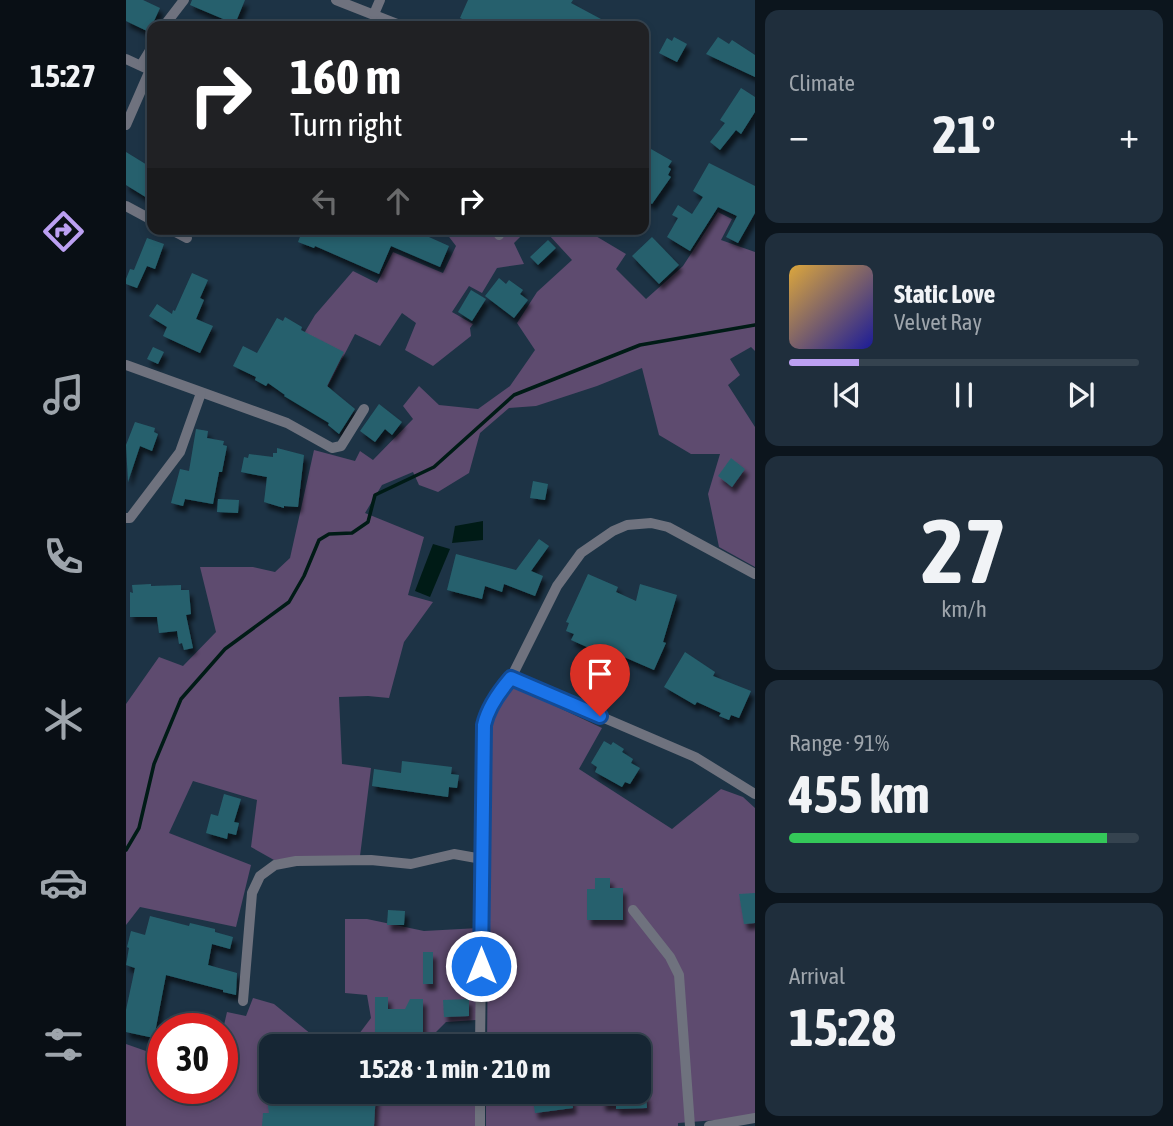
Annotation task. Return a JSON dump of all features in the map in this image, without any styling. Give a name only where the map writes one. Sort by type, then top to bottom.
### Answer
[{"type":"street","points":[[168,21],[184,0]]},
{"type":"street","points":[[336,0],[390,21]]},
{"type":"street","points":[[374,14],[380,0]]},
{"type":"street","points":[[126,59],[147,69]]},
{"type":"street","points":[[126,125],[147,72]]},
{"type":"street","points":[[126,206],[147,217]]},
{"type":"street","points":[[181,235],[187,238]]},
{"type":"street","points":[[126,365],[287,424],[332,448],[341,446],[364,410]]},
{"type":"street","points":[[126,518],[130,518],[180,452],[201,393]]},
{"type":"street","points":[[480,1034],[484,725],[491,705],[511,678],[557,586],[581,553],[613,531],[627,525],[651,523],[668,527],[755,574]]},
{"type":"street","points":[[511,678],[695,757],[755,794]]},
{"type":"street","points":[[243,1001],[252,893],[260,876],[275,865],[296,861],[371,860],[411,864],[454,854],[482,859]]},
{"type":"street","points":[[633,909],[670,957],[679,975],[690,1126]]},
{"type":"street","points":[[480,1104],[480,1126]]},
{"type":"street","points":[[709,1126],[755,1118]]},
{"type":"shaded area","points":[[718,212],[732,219],[721,240],[755,252],[755,351],[751,347],[730,359],[740,375],[728,385],[755,427],[755,567],[719,547],[708,494],[720,454],[691,454],[659,435],[642,368],[536,406],[509,408],[480,433],[469,473],[438,492],[419,485],[413,472],[382,485],[365,513],[424,537],[408,595],[433,602],[404,642],[389,698],[339,697],[342,764],[371,768],[360,856],[274,860],[251,847],[257,800],[193,781],[169,833],[251,865],[236,927],[140,907],[126,925],[126,704],[159,657],[183,666],[216,632],[200,567],[253,567],[275,572],[290,558],[314,450],[355,461],[360,451],[373,460],[413,419],[403,406],[419,386],[439,405],[478,409],[510,386],[535,350],[517,323],[537,292],[572,260],[549,235],[594,235],[626,254],[616,269],[646,299],[683,266]]},
{"type":"shaded area","points":[[448,235],[522,235],[514,243],[524,264],[497,268],[482,293],[469,286],[452,312],[473,324],[470,328],[471,336],[433,366],[405,350],[416,323],[402,313],[380,346],[355,334],[327,388],[287,362],[315,315],[353,271],[377,283],[393,252],[443,273],[456,246]]},
{"type":"shaded area","points":[[483,521],[483,540],[452,543],[455,526]]},
{"type":"shaded area","points":[[433,544],[450,549],[430,597],[415,591]]},
{"type":"shaded area","points":[[517,688],[602,728],[579,769],[672,829],[721,789],[743,797],[755,808],[755,1117],[678,1123],[678,1126],[486,1126],[486,1104],[651,1104],[651,1034],[487,1034],[490,731],[496,707],[508,690]]},
{"type":"shaded area","points":[[345,919],[367,919],[424,931],[479,928],[476,1020],[446,1022],[436,1032],[441,1034],[359,1034],[371,1018],[367,995],[345,993]]},
{"type":"shaded area","points":[[253,998],[274,1004],[311,1034],[259,1034],[259,1104],[478,1104],[477,1126],[126,1126],[126,1044],[147,1051],[147,1104],[238,1104],[238,1014],[246,1016]]},
{"type":"building","points":[[126,0],[143,0],[160,8],[154,21],[147,21],[147,31],[126,21]]},
{"type":"building","points":[[192,0],[245,0],[236,21],[228,21],[190,5]]},
{"type":"building","points":[[468,0],[573,0],[571,3],[605,21],[467,21],[460,18]]},
{"type":"building","points":[[674,37],[687,44],[677,62],[659,53],[667,38],[672,41]]},
{"type":"building","points":[[718,37],[729,44],[732,40],[755,55],[755,77],[706,54]]},
{"type":"building","points":[[741,88],[755,97],[755,112],[741,134],[736,130],[720,150],[710,142],[725,123],[720,120]]},
{"type":"building","points":[[651,149],[672,161],[668,167],[671,169],[668,175],[671,177],[652,204],[649,202]]},
{"type":"building","points":[[126,152],[147,165],[147,198],[126,185]]},
{"type":"building","points":[[709,163],[755,186],[755,213],[738,243],[726,237],[737,216],[718,207],[690,251],[667,237],[678,218],[672,215],[678,205],[692,214],[703,197],[693,191]]},
{"type":"building","points":[[301,235],[424,235],[449,246],[440,267],[391,246],[379,274],[315,246],[314,248],[298,242]]},
{"type":"building","points":[[652,237],[679,265],[659,284],[632,256]]},
{"type":"building","points":[[147,238],[164,244],[155,269],[147,266],[137,288],[126,284],[126,279],[130,269],[134,270]]},
{"type":"building","points":[[548,240],[556,248],[538,265],[530,257]]},
{"type":"building","points":[[192,273],[208,280],[200,298],[204,300],[196,319],[213,326],[200,353],[163,336],[167,327],[149,316],[157,304],[172,314],[173,310],[175,311]]},
{"type":"building","points":[[499,278],[506,284],[509,280],[523,290],[520,294],[528,300],[514,318],[485,296]]},
{"type":"building","points":[[471,290],[486,299],[472,321],[458,312]]},
{"type":"building","points":[[285,317],[302,327],[301,330],[344,352],[327,386],[355,409],[339,434],[329,423],[268,383],[266,386],[255,380],[256,377],[233,366],[243,346],[257,353],[277,318],[283,321]]},
{"type":"building","points":[[153,347],[164,352],[158,364],[147,359]]},
{"type":"building","points":[[379,404],[402,422],[392,435],[385,429],[375,442],[360,431]]},
{"type":"building","points":[[135,422],[155,428],[154,432],[158,434],[152,451],[140,446],[128,482],[126,445]]},
{"type":"building","points":[[196,429],[208,431],[207,438],[224,441],[223,445],[227,446],[213,504],[185,499],[183,506],[171,503],[180,469],[189,471]]},
{"type":"building","points":[[277,448],[304,455],[298,507],[284,508],[264,502],[267,477],[241,472],[244,457],[248,458],[249,454],[273,457]]},
{"type":"building","points":[[731,458],[745,469],[732,487],[718,476]]},
{"type":"building","points":[[533,481],[548,484],[545,500],[530,498]]},
{"type":"building","points":[[218,499],[239,500],[238,513],[217,512]]},
{"type":"building","points":[[539,539],[549,546],[531,571],[543,576],[535,596],[504,584],[502,592],[485,586],[482,599],[447,590],[456,554],[516,570]]},
{"type":"building","points":[[588,574],[618,587],[616,592],[636,601],[640,584],[677,595],[663,642],[666,643],[654,670],[617,654],[609,676],[598,673],[605,655],[571,640],[574,634],[566,631],[569,623],[566,622]]},
{"type":"building","points":[[132,585],[181,585],[181,590],[189,590],[191,614],[186,615],[193,648],[184,650],[182,643],[179,644],[177,631],[159,633],[157,617],[130,617]]},
{"type":"building","points":[[685,652],[715,672],[713,676],[751,691],[739,718],[731,715],[729,720],[719,716],[721,713],[697,702],[695,705],[664,687]]},
{"type":"building","points":[[604,741],[611,745],[613,742],[624,749],[622,752],[633,759],[631,763],[640,768],[630,784],[625,782],[622,787],[595,772],[597,767],[591,763]]},
{"type":"building","points":[[402,761],[452,767],[451,774],[459,775],[457,788],[449,787],[448,797],[372,786],[374,769],[401,773]]},
{"type":"building","points":[[224,794],[241,799],[234,822],[239,823],[236,835],[228,833],[227,839],[206,833],[211,814],[218,816]]},
{"type":"building","points":[[595,878],[610,878],[610,888],[623,888],[623,920],[587,920],[587,889],[595,889]]},
{"type":"building","points":[[755,893],[755,923],[744,924],[739,894]]},
{"type":"building","points":[[388,910],[405,911],[404,925],[387,925]]},
{"type":"building","points":[[150,916],[189,926],[190,923],[215,929],[215,932],[233,937],[230,949],[212,944],[208,965],[237,973],[236,995],[166,975],[159,1013],[147,1013],[147,1036],[126,1032],[126,1010],[135,968],[126,965],[127,947],[131,931],[145,935]]},
{"type":"building","points":[[463,943],[473,943],[472,964],[462,963]]},
{"type":"building","points":[[423,952],[433,952],[433,984],[423,984]]},
{"type":"building","points":[[375,997],[388,997],[388,1009],[405,1009],[410,999],[423,999],[423,1034],[375,1034]]},
{"type":"building","points":[[469,999],[469,1016],[444,1017],[443,1000]]},
{"type":"building","points":[[268,1104],[375,1104],[374,1126],[262,1126],[263,1113],[269,1113]]},
{"type":"building","points":[[534,1104],[572,1104],[573,1108],[535,1113]]},
{"type":"building","points":[[647,1104],[647,1108],[616,1109],[616,1105],[602,1105]]},
{"type":"waterway","points":[[126,850],[139,828],[154,764],[181,699],[225,649],[289,602],[304,576],[319,540],[329,534],[352,533],[368,522],[375,495],[434,467],[514,395],[640,345],[755,325]]},
{"type":"route","points":[[481,966],[484,725],[491,705],[511,678],[600,716]]}]
